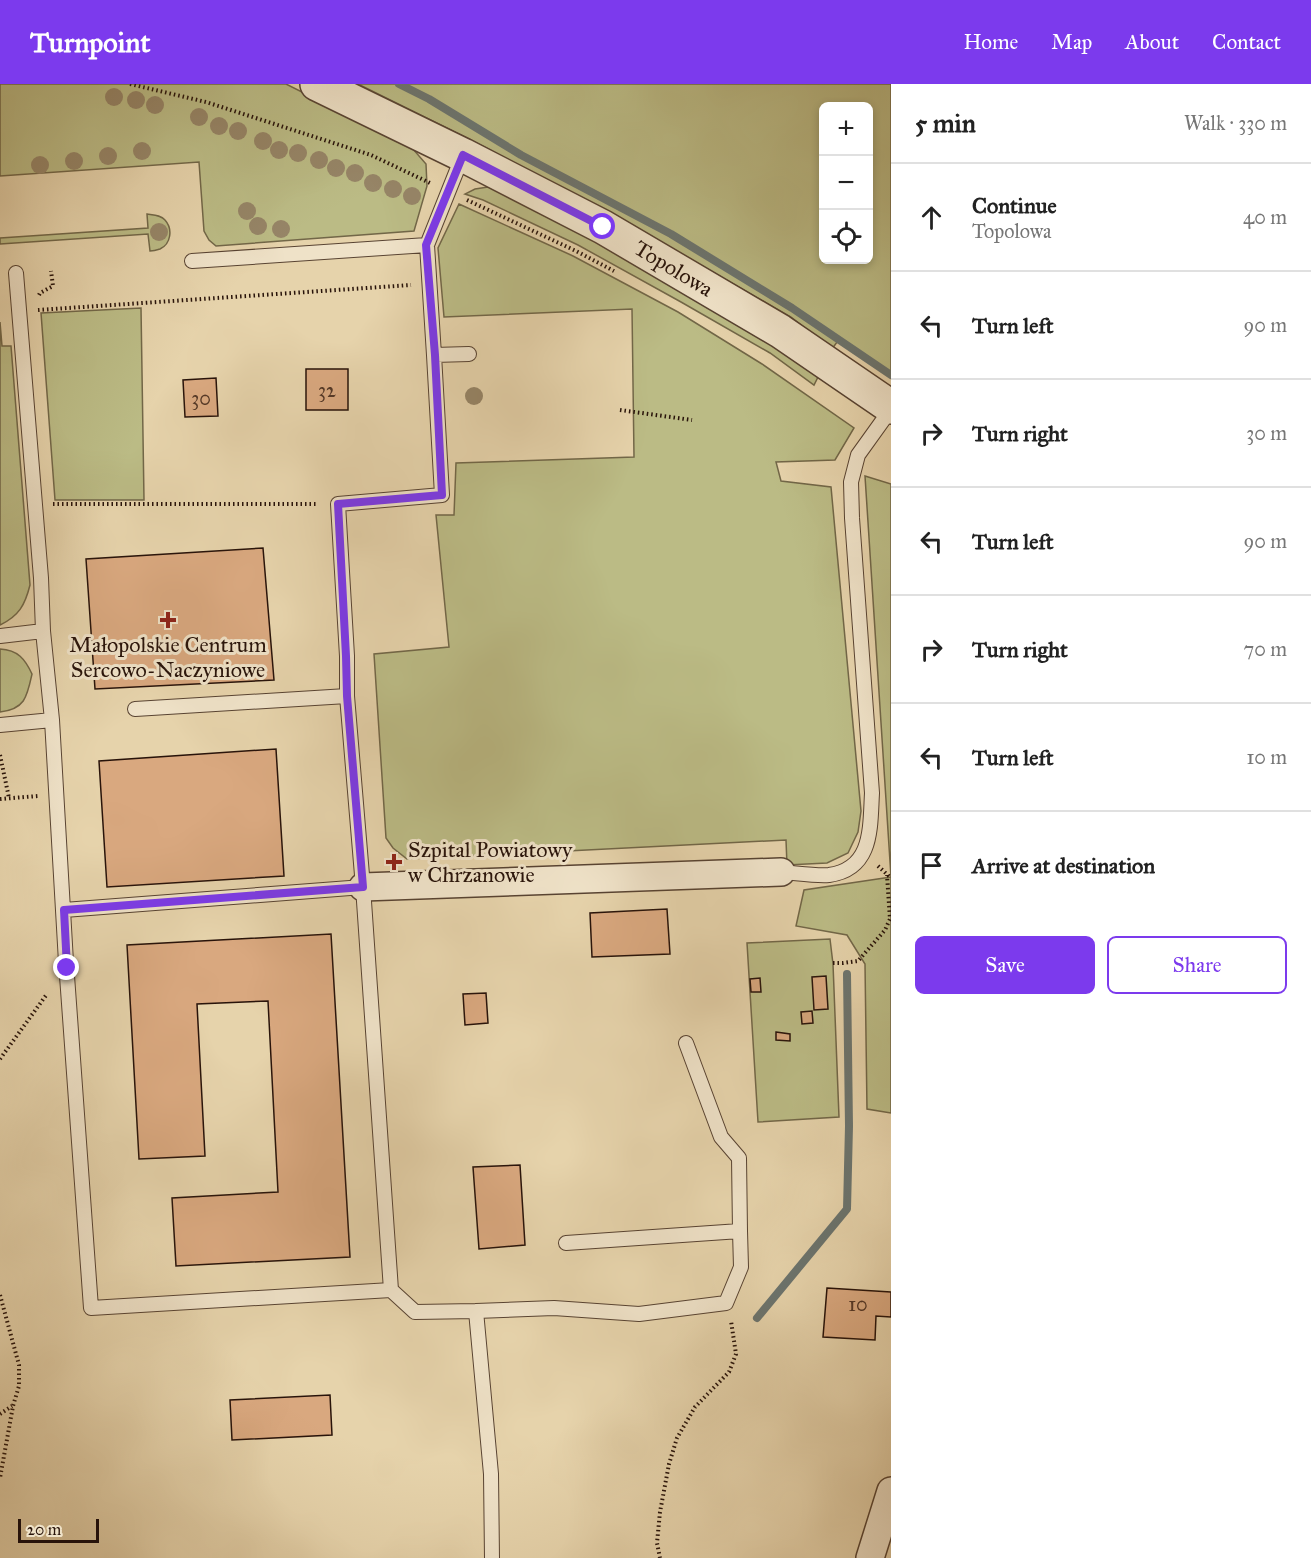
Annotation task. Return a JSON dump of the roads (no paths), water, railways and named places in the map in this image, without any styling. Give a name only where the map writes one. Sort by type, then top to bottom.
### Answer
[{"type":"street","name":"Topolowa","points":[[317,84],[613,232],[780,331],[891,408]]},
{"type":"street","points":[[363,887],[781,872]]},
{"type":"street","points":[[870,1558],[891,1491]]},
{"type":"lane","points":[[463,155],[426,245],[435,355],[442,495],[338,504],[347,696],[363,887],[391,1290],[415,1312],[554,1308],[639,1314],[726,1303],[741,1268],[739,1158],[721,1137],[686,1043]]},
{"type":"lane","points":[[192,261],[426,245]]},
{"type":"lane","points":[[16,273],[41,578],[43,631],[52,720],[91,1308],[391,1290]]},
{"type":"lane","points":[[435,355],[469,354]]},
{"type":"lane","points":[[781,872],[828,875],[850,868],[864,854],[870,832],[872,793],[851,482],[858,455],[891,408]]},
{"type":"lane","points":[[0,636],[43,631]]},
{"type":"lane","points":[[135,709],[347,696]]},
{"type":"lane","points":[[0,725],[52,720]]},
{"type":"lane","points":[[64,910],[363,887]]},
{"type":"lane","points":[[566,1243],[740,1231]]},
{"type":"lane","points":[[476,1311],[491,1474],[492,1558]]},
{"type":"waterway","points":[[399,84],[429,99],[521,155],[671,234],[792,308],[891,375]]},
{"type":"waterway","points":[[757,1318],[847,1209],[849,1126],[847,974]]},
{"type":"place","name":"Małopolskie Centrum Sercowo-Naczyniowe","points":[[168,620]]},
{"type":"place","name":"Szpital Powiatowy w Chrzanowie","points":[[394,862]]}]
